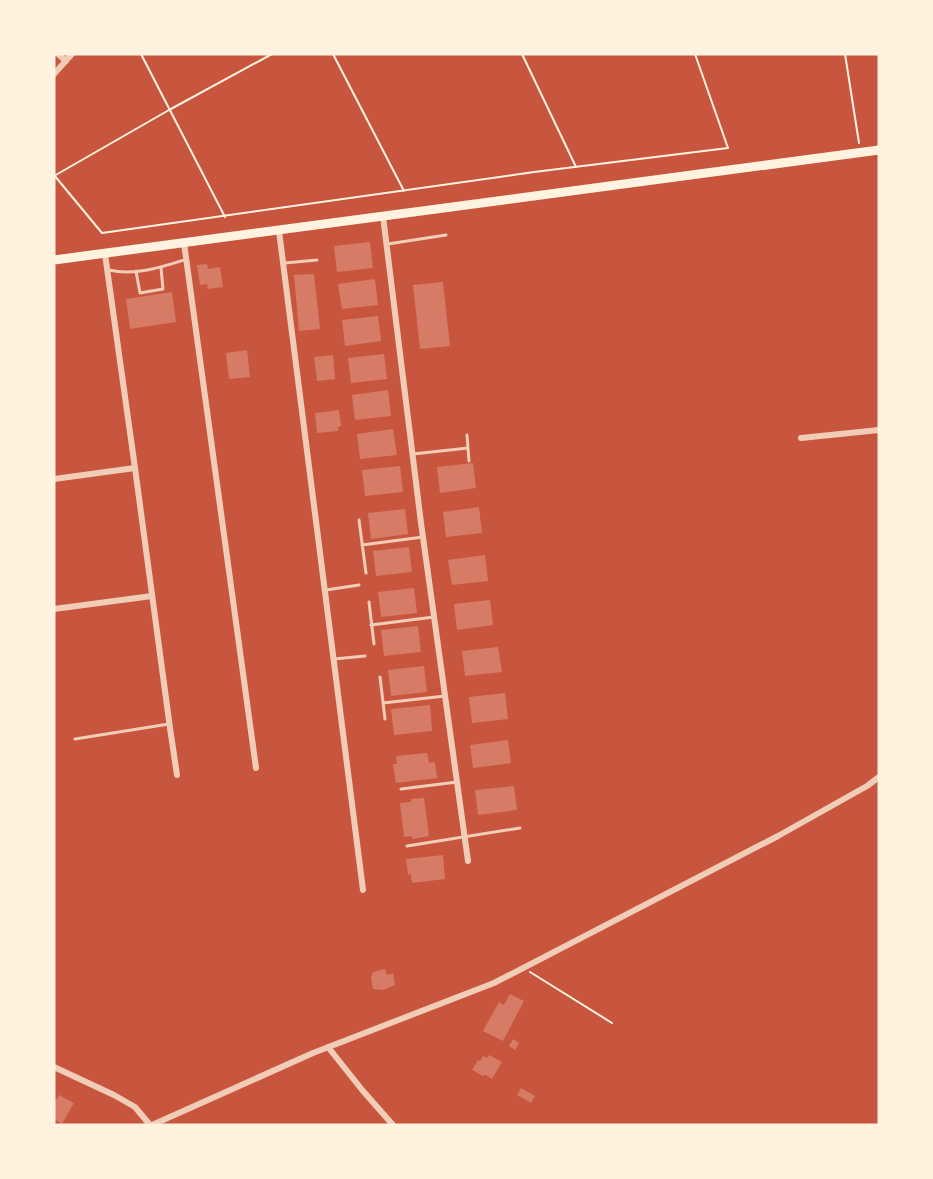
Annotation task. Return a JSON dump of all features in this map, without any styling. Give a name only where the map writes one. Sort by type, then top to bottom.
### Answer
[{"type":"main road","points":[[54,260],[879,150]]},
{"type":"street","points":[[58,54],[66,61]]},
{"type":"street","points":[[54,74],[72,54]]},
{"type":"street","points":[[383,216],[412,454],[468,861]]},
{"type":"street","points":[[279,231],[363,890]]},
{"type":"street","points":[[184,243],[256,768]]},
{"type":"street","points":[[105,254],[177,775]]},
{"type":"street","points":[[801,438],[879,430]]},
{"type":"street","points":[[54,479],[135,468]]},
{"type":"street","points":[[54,609],[152,596]]},
{"type":"street","points":[[54,1067],[135,1107],[151,1125],[328,1047],[494,983],[778,836],[879,777]]},
{"type":"street","points":[[328,1047],[393,1125]]},
{"type":"lane","points":[[386,244],[446,235]]},
{"type":"lane","points":[[107,270],[122,273],[161,267],[187,259]]},
{"type":"lane","points":[[283,264],[317,260]]},
{"type":"lane","points":[[136,271],[140,293],[163,289],[161,267]]},
{"type":"lane","points":[[467,435],[470,461]]},
{"type":"lane","points":[[412,454],[468,448]]},
{"type":"lane","points":[[359,520],[366,573]]},
{"type":"lane","points":[[362,545],[423,537]]},
{"type":"lane","points":[[325,590],[359,585]]},
{"type":"lane","points":[[369,602],[374,644]]},
{"type":"lane","points":[[371,625],[434,617]]},
{"type":"lane","points":[[333,660],[365,656]]},
{"type":"lane","points":[[380,677],[385,719]]},
{"type":"lane","points":[[383,703],[445,696]]},
{"type":"lane","points":[[75,739],[170,726]]},
{"type":"lane","points":[[401,789],[457,782]]},
{"type":"lane","points":[[407,846],[520,828]]},
{"type":"path","points":[[141,54],[225,217]]},
{"type":"path","points":[[272,54],[54,176],[102,233],[728,148],[695,54]]},
{"type":"path","points":[[333,54],[404,191]]},
{"type":"path","points":[[522,54],[576,167]]},
{"type":"path","points":[[845,54],[860,152]]},
{"type":"path","points":[[523,967],[612,1023]]},
{"type":"building","points":[[370,242],[373,268],[337,272],[334,246]]},
{"type":"building","points":[[207,264],[208,269],[220,267],[223,287],[208,289],[207,284],[200,285],[197,265]]},
{"type":"building","points":[[314,274],[320,329],[299,331],[294,275]]},
{"type":"building","points":[[375,279],[378,305],[342,309],[338,284]]},
{"type":"building","points":[[443,282],[450,346],[420,349],[413,285]]},
{"type":"building","points":[[172,292],[176,322],[130,329],[126,299]]},
{"type":"building","points":[[378,316],[381,341],[345,346],[342,320]]},
{"type":"building","points":[[247,350],[250,377],[229,379],[226,353]]},
{"type":"building","points":[[384,354],[387,379],[351,383],[348,358]]},
{"type":"building","points":[[333,355],[335,379],[317,381],[314,357]]},
{"type":"building","points":[[388,390],[391,416],[355,420],[352,395]]},
{"type":"building","points":[[339,410],[341,426],[338,427],[338,431],[317,433],[315,413]]},
{"type":"building","points":[[393,429],[397,455],[360,459],[357,434]]},
{"type":"building","points":[[473,463],[476,488],[440,493],[437,467]]},
{"type":"building","points":[[400,466],[403,492],[365,496],[362,470]]},
{"type":"building","points":[[479,507],[482,533],[446,537],[443,512]]},
{"type":"building","points":[[405,509],[408,534],[371,539],[368,513]]},
{"type":"building","points":[[409,547],[412,572],[376,576],[373,551]]},
{"type":"building","points":[[485,555],[488,581],[452,585],[448,560]]},
{"type":"building","points":[[414,588],[417,613],[381,617],[378,592]]},
{"type":"building","points":[[490,600],[493,625],[457,630],[454,604]]},
{"type":"building","points":[[418,626],[421,652],[384,656],[381,630]]},
{"type":"building","points":[[498,647],[502,672],[465,676],[462,651]]},
{"type":"building","points":[[424,666],[427,692],[391,696],[388,670]]},
{"type":"building","points":[[505,693],[508,719],[472,723],[469,697]]},
{"type":"building","points":[[430,705],[432,731],[394,735],[391,709]]},
{"type":"building","points":[[508,740],[511,763],[473,768],[470,745]]},
{"type":"building","points":[[427,753],[429,763],[435,762],[437,778],[396,783],[393,764],[397,764],[396,756]]},
{"type":"building","points":[[514,786],[517,810],[478,815],[475,790]]},
{"type":"building","points":[[424,798],[429,836],[412,839],[412,836],[404,837],[400,803]]},
{"type":"building","points":[[443,855],[445,879],[412,883],[411,874],[408,875],[406,859]]},
{"type":"building","points":[[385,969],[387,975],[393,973],[395,985],[383,990],[373,989],[371,978],[373,972]]},
{"type":"building","points":[[510,994],[524,1001],[503,1041],[483,1031],[499,1002],[504,1005]]},
{"type":"building","points":[[513,1039],[519,1043],[515,1050],[509,1046]]},
{"type":"building","points":[[489,1055],[502,1062],[492,1079],[472,1070],[478,1060],[480,1061],[483,1056],[487,1058]]},
{"type":"building","points":[[521,1088],[535,1096],[531,1103],[517,1095]]},
{"type":"building","points":[[59,1095],[74,1103],[62,1124],[54,1119],[54,1103]]}]
